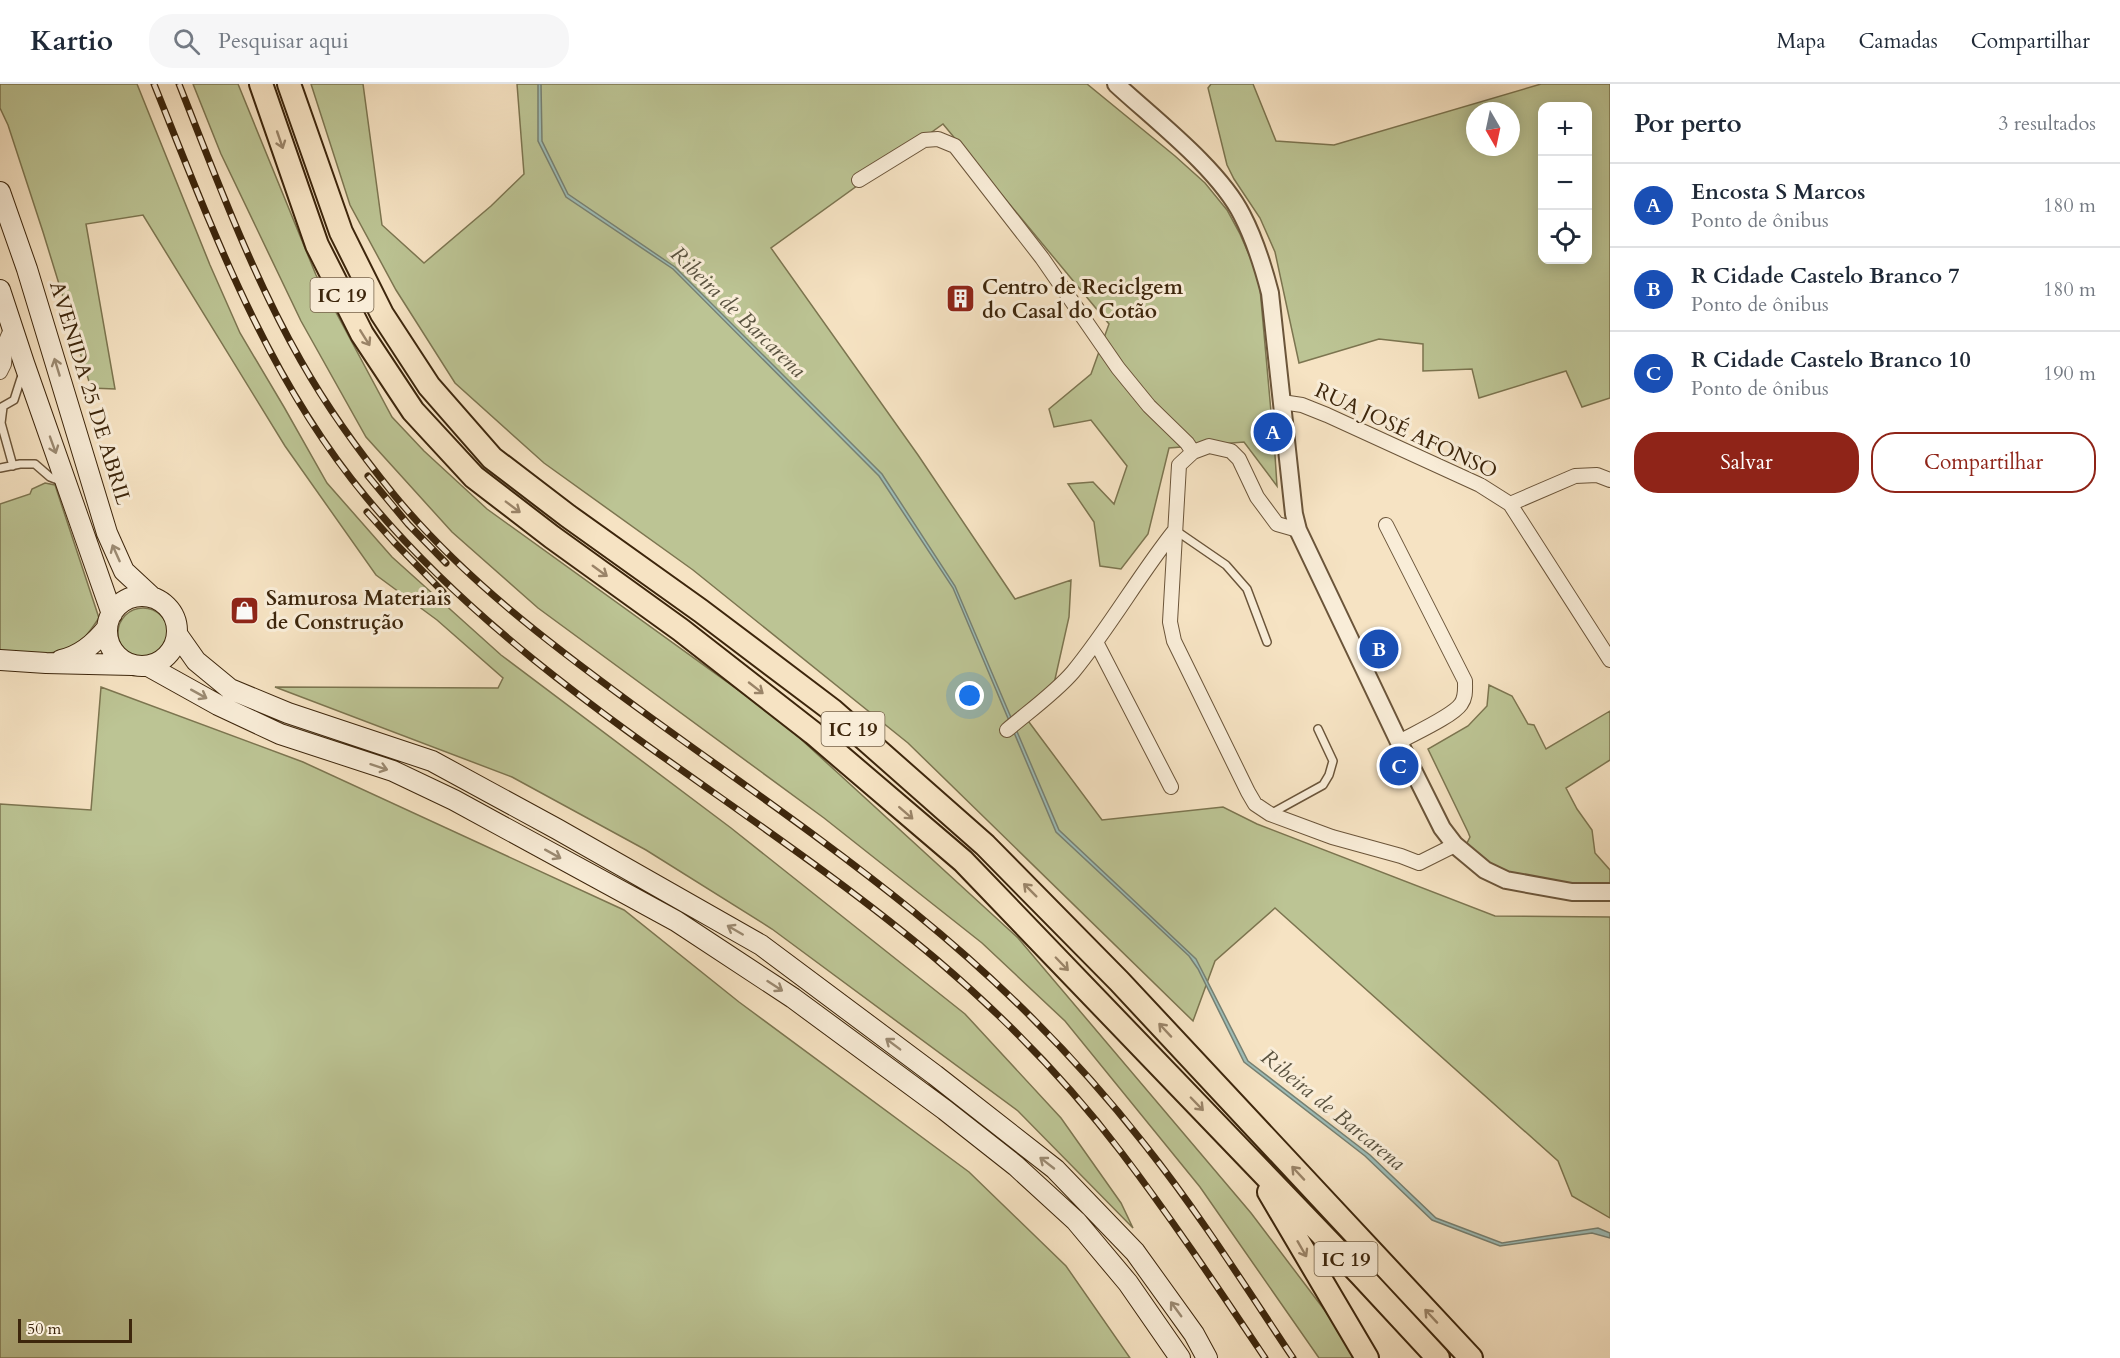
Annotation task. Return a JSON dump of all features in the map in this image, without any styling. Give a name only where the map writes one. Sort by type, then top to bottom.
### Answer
[{"type":"highway","name":"IC 19","points":[[261,84],[316,245],[362,334],[413,411],[474,477],[552,537],[681,630],[813,733],[963,861],[1438,1358]]},
{"type":"highway","name":"IC 19","points":[[289,84],[341,232],[382,314],[429,386],[492,458],[832,710],[985,845],[1119,981],[1472,1358]]},
{"type":"highway","points":[[1252,1162],[1367,1358]]},
{"type":"main road","name":"AVENIDA 25 DE ABRIL","points":[[0,192],[27,269],[106,533],[124,571],[152,597]]},
{"type":"main road","points":[[0,290],[67,484],[109,621],[108,640],[113,651],[122,660],[140,665],[280,734],[393,771],[454,800],[676,921],[793,998],[945,1110],[1016,1166],[1076,1221],[1128,1283],[1180,1358]]},
{"type":"main road","points":[[0,660],[46,663],[140,665],[159,662],[175,645],[176,622],[171,611],[152,597],[129,598],[119,605],[98,639],[85,650],[66,659],[46,663]]},
{"type":"main road","points":[[177,634],[196,661],[230,689],[288,713],[432,761],[761,945],[935,1075],[1055,1169],[1135,1252],[1194,1334],[1207,1358]]},
{"type":"street","points":[[1116,84],[1206,166],[1242,214],[1260,258],[1270,293],[1294,514],[1298,530],[1442,828],[1455,845],[1485,870],[1506,880],[1572,892],[1610,892]]},
{"type":"street","points":[[859,180],[924,140],[938,139],[955,146],[1042,258],[1118,368],[1149,406],[1190,448]]},
{"type":"street","points":[[0,372],[4,364],[6,341],[12,327]]},
{"type":"street","name":"RUA JOSÉ AFONSO","points":[[1282,402],[1302,405],[1327,415],[1480,485],[1510,504]]},
{"type":"street","points":[[1190,448],[1209,446],[1231,451],[1239,459],[1257,497],[1278,524],[1298,530]]},
{"type":"street","points":[[1190,448],[1179,465],[1170,622],[1174,642],[1255,804],[1270,814],[1332,837],[1419,863],[1455,845]]},
{"type":"street","points":[[1610,480],[1597,475],[1575,476],[1510,504],[1610,660]]},
{"type":"street","points":[[1386,525],[1465,681],[1466,694],[1460,706],[1451,713],[1399,742]]},
{"type":"street","points":[[1007,730],[1071,675],[1096,642],[1148,563],[1175,530]]},
{"type":"street","points":[[1096,642],[1171,787]]},
{"type":"lane","points":[[14,466],[2,423],[1,408],[14,400],[21,381],[24,363]]},
{"type":"lane","points":[[0,468],[35,464],[50,477],[67,484]]},
{"type":"lane","points":[[1175,530],[1226,565],[1247,589],[1267,642]]},
{"type":"lane","points":[[1270,814],[1323,785],[1329,775],[1333,761],[1318,729]]},
{"type":"green space","points":[[0,84],[137,84],[240,333],[327,483],[392,557],[501,655],[731,828],[965,1014],[1061,1118],[1121,1203],[1133,1228],[1018,1111],[772,929],[646,850],[512,777],[275,687],[498,688],[503,678],[437,620],[376,575],[285,446],[143,215],[86,224],[115,389],[91,388],[43,232],[8,125],[0,108]]},
{"type":"green space","points":[[193,84],[238,84],[316,275],[392,417],[424,451],[487,509],[780,720],[1018,938],[1251,1213],[1326,1312],[1357,1358],[1319,1358],[1200,1187],[1065,1021],[982,943],[824,818],[538,608],[452,532],[366,437],[301,321],[221,154]]},
{"type":"green space","points":[[311,84],[363,84],[382,225],[424,263],[491,206],[524,174],[517,84],[1087,84],[1175,156],[1205,183],[1227,210],[1254,266],[1260,289],[1272,423],[1269,424],[1271,440],[1274,440],[1277,486],[1244,442],[1169,448],[1148,534],[1121,569],[1100,566],[1094,522],[1068,484],[1093,482],[1114,504],[1127,466],[1091,420],[1054,427],[1049,409],[1091,374],[1109,324],[943,124],[771,248],[918,455],[1015,599],[1071,580],[1069,617],[1051,697],[1026,718],[1102,820],[1223,807],[1257,824],[1495,916],[1610,917],[1610,1218],[1572,1196],[1558,1161],[1275,908],[1215,961],[1193,1021],[908,743],[693,570],[544,463],[455,383],[396,290],[350,205]]},
{"type":"green space","points":[[1211,84],[1253,84],[1276,141],[1334,145],[1466,106],[1466,156],[1520,156],[1520,102],[1480,102],[1541,84],[1610,84],[1610,398],[1582,407],[1566,371],[1479,398],[1472,369],[1423,371],[1423,344],[1379,339],[1299,363],[1275,252],[1260,218],[1227,165],[1208,88]]},
{"type":"green space","points":[[45,483],[55,485],[99,618],[85,637],[67,649],[45,653],[0,651],[0,504],[30,494],[32,489]]},
{"type":"green space","points":[[138,608],[148,608],[161,615],[168,628],[168,638],[161,651],[148,658],[138,658],[129,654],[122,647],[118,638],[118,628],[122,619],[129,612]]},
{"type":"green space","points":[[1489,685],[1512,696],[1528,724],[1534,725],[1546,749],[1610,711],[1610,760],[1566,788],[1592,830],[1595,853],[1610,870],[1610,889],[1511,876],[1490,865],[1466,845],[1470,837],[1428,749],[1468,726],[1487,706]]},
{"type":"green space","points":[[101,687],[303,762],[624,910],[739,1002],[969,1172],[1066,1266],[1130,1358],[0,1358],[0,804],[91,810]]},
{"type":"water","points":[[538,84],[541,84],[542,141],[568,194],[675,267],[882,474],[955,586],[1059,830],[1196,959],[1248,1061],[1370,1155],[1436,1218],[1502,1243],[1598,1228],[1610,1233],[1610,1238],[1592,1233],[1500,1246],[1432,1220],[1365,1156],[1244,1062],[1198,969],[1189,956],[1056,832],[953,588],[879,476],[673,269],[566,197],[538,141]]},
{"type":"railway","points":[[154,84],[220,246],[270,352],[331,451],[366,497],[428,565],[495,628],[640,740],[864,902],[936,959],[986,1003],[1057,1075],[1101,1126],[1177,1228],[1265,1358]]},
{"type":"railway","points":[[179,84],[235,224],[283,328],[333,413],[395,496],[421,526],[478,582],[539,633],[880,885],[946,938],[1007,993],[1064,1051],[1145,1145],[1203,1223],[1293,1358]]},
{"type":"railway","points":[[368,476],[408,524],[446,563]]},
{"type":"railway","points":[[367,512],[443,592]]},
{"type":"place","name":"Centro de Reciclgem do Casal do Cotão","points":[[961,299]]},
{"type":"place","name":"Encosta S Marcos","points":[[1273,432]]},
{"type":"place","name":"Samurosa Materiais de Construção","points":[[245,610]]},
{"type":"place","name":"R Cidade Castelo Branco 7","points":[[1379,649]]},
{"type":"place","name":"R Cidade Castelo Branco 10","points":[[1399,766]]},
{"type":"water label","name":"Ribeira de Barcarena","points":[[738,312]]},
{"type":"water label","name":"Ribeira de Barcarena","points":[[1333,1110]]}]
